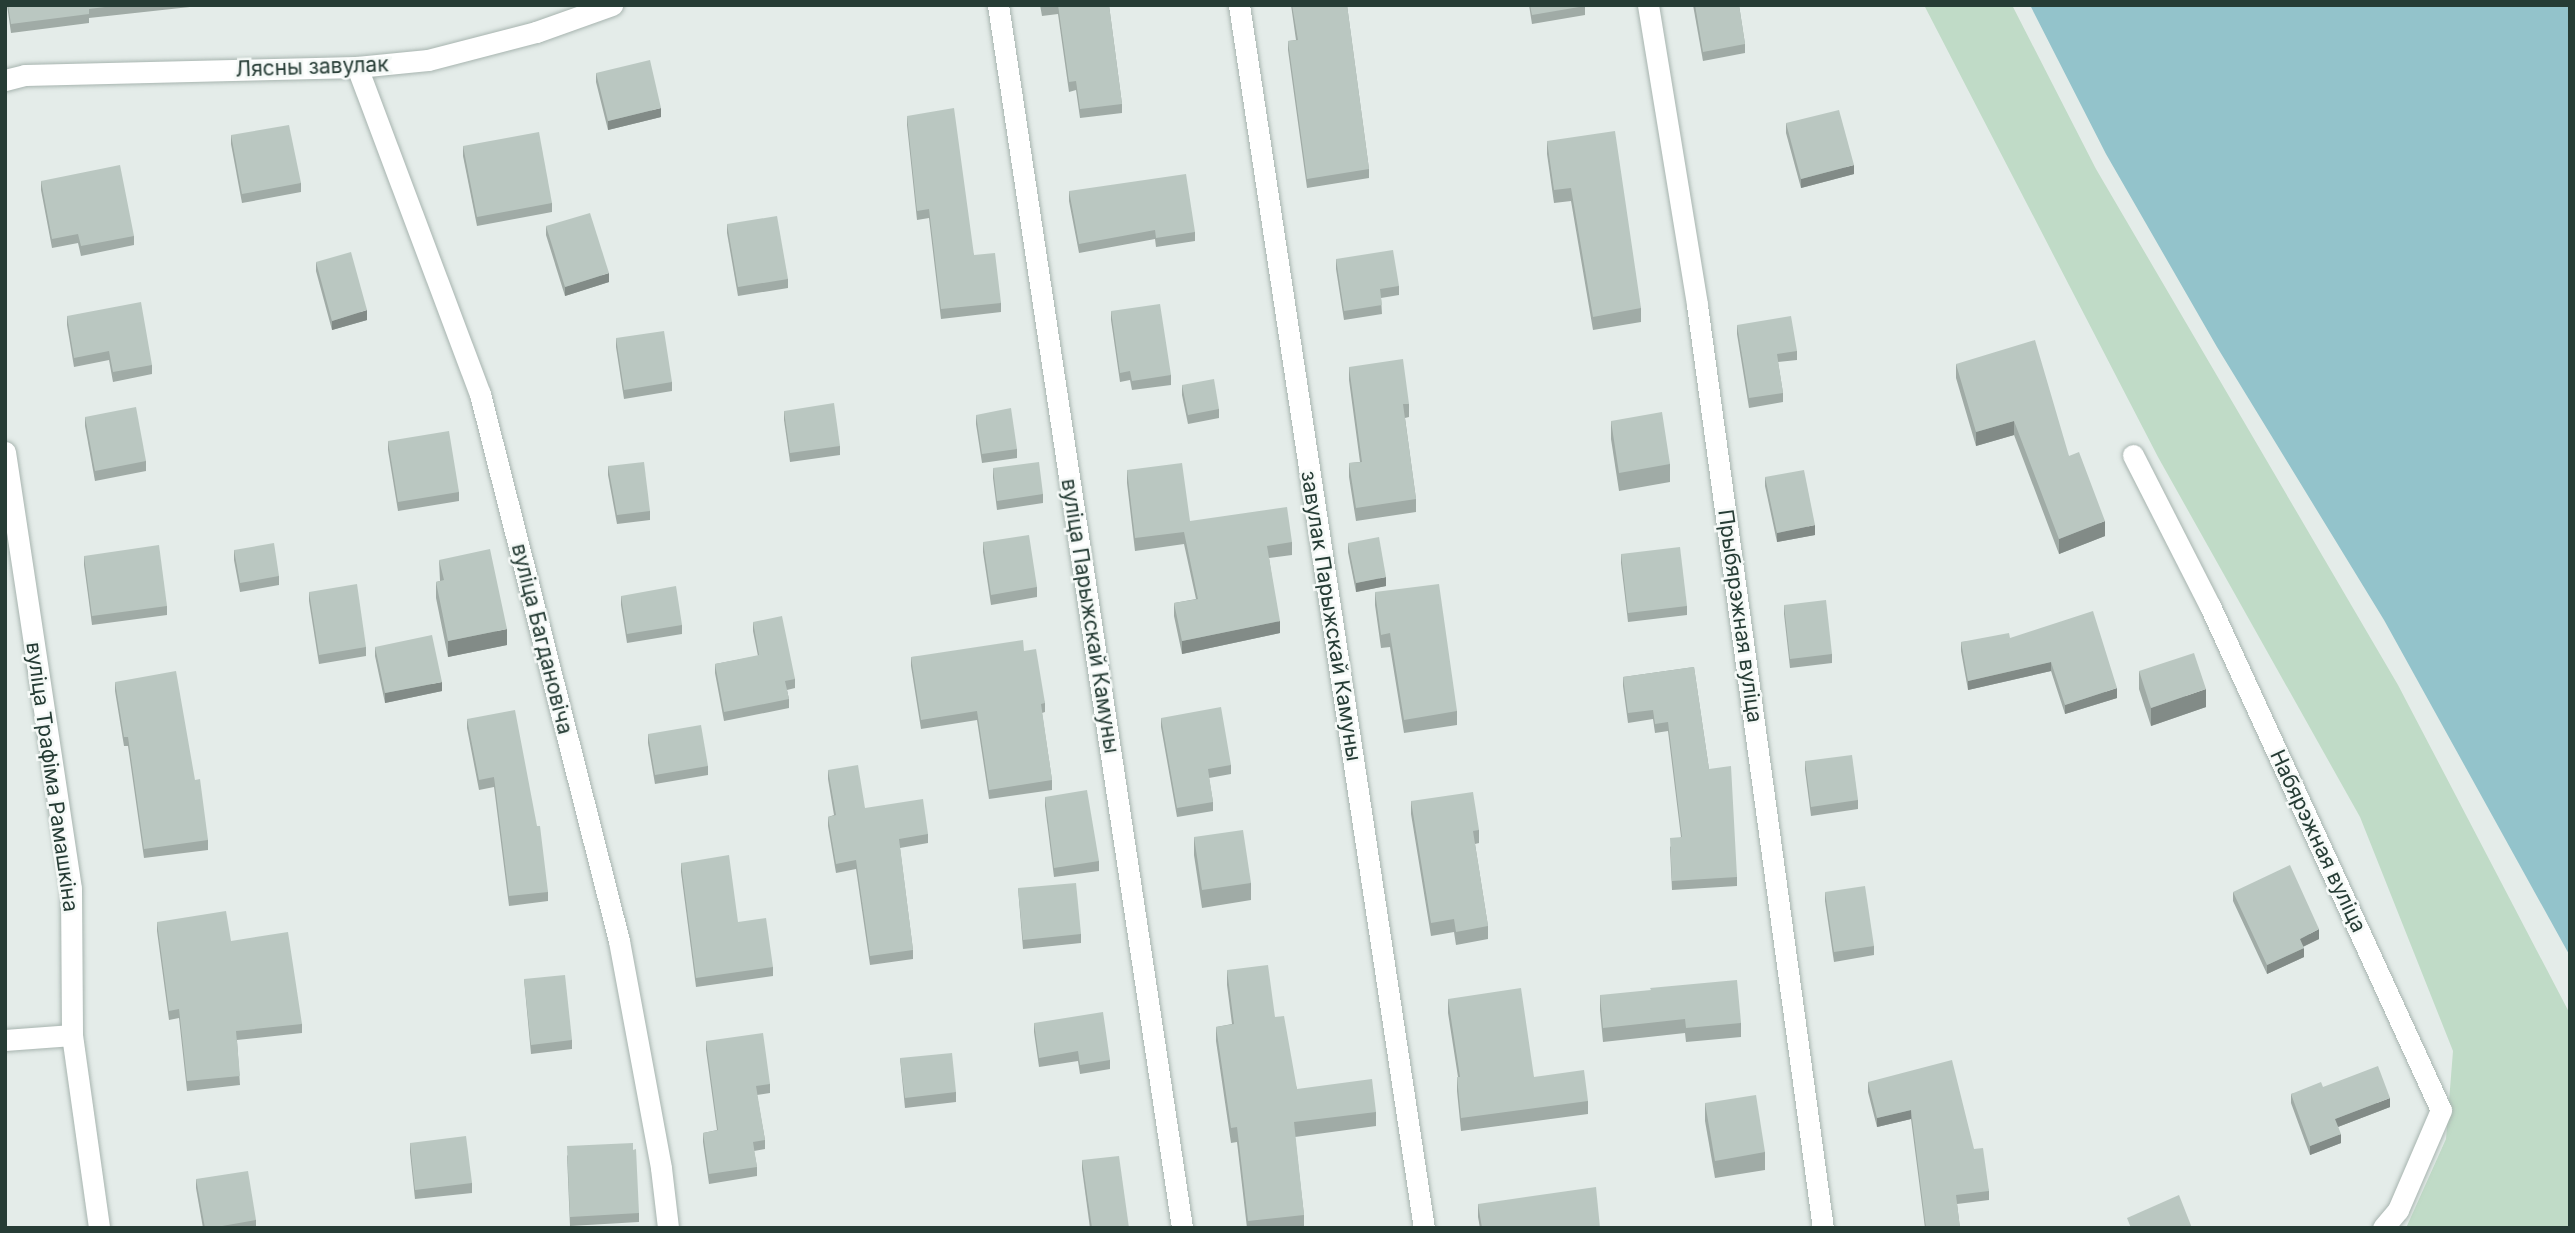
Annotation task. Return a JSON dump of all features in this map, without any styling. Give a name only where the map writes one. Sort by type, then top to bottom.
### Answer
[{"type":"street","name":"Лясны завулак","points":[[5,80],[25,75],[357,67],[428,60],[536,32],[612,5]]},
{"type":"street","name":"вуліца Парыжскай Камуны","points":[[998,5],[1182,1228]]},
{"type":"street","name":"завулак Парыжскай Камуны","points":[[1239,5],[1423,1228]]},
{"type":"street","name":"Прыбярэжная вуліца","points":[[1648,5],[1697,305],[1823,1228]]},
{"type":"street","name":"вуліца Багдановіча","points":[[357,67],[481,394],[619,941],[661,1168],[668,1228]]},
{"type":"street","name":"вуліца Трафіма Рамашкіна","points":[[5,452],[15,571],[71,888],[72,1035],[99,1228]]},
{"type":"street","name":"Набярэжная вуліца","points":[[2133,455],[2210,606],[2441,1110],[2398,1210],[2383,1228]]},
{"type":"street","points":[[5,1040],[72,1035]]},
{"type":"green space","points":[[1924,5],[2012,5],[2096,169],[2398,685],[2570,1014],[2570,1228],[2406,1228],[2446,1139],[2453,1051],[2360,817],[2158,457]]},
{"type":"water","points":[[2030,5],[2570,5],[2570,956],[2384,620],[2217,347],[2106,154]]},
{"type":"building","points":[[8,5],[121,5],[89,9],[89,14],[11,24]]},
{"type":"building","points":[[1058,5],[1109,5],[1122,104],[1080,109],[1076,81],[1069,82]]},
{"type":"building","points":[[1292,5],[1347,5],[1369,169],[1307,179],[1288,41],[1298,40]]},
{"type":"building","points":[[1530,5],[1585,5],[1585,6],[1532,15]]},
{"type":"building","points":[[1695,5],[1739,5],[1745,44],[1703,52]]},
{"type":"building","points":[[650,60],[661,108],[608,121],[596,73]]},
{"type":"building","points":[[954,108],[974,255],[995,253],[1001,303],[941,309],[929,209],[917,211],[907,116]]},
{"type":"building","points":[[1839,110],[1854,165],[1801,179],[1786,123]]},
{"type":"building","points":[[289,125],[301,183],[242,194],[231,135]]},
{"type":"building","points":[[1615,131],[1641,308],[1593,317],[1571,188],[1554,190],[1547,141]]},
{"type":"building","points":[[539,132],[552,203],[477,217],[463,146]]},
{"type":"building","points":[[120,165],[134,236],[81,246],[78,234],[52,239],[41,181]]},
{"type":"building","points":[[1186,174],[1195,232],[1156,238],[1155,230],[1079,244],[1069,191]]},
{"type":"building","points":[[590,213],[609,273],[565,287],[546,226]]},
{"type":"building","points":[[777,216],[788,279],[738,287],[727,224]]},
{"type":"building","points":[[1393,250],[1399,286],[1380,289],[1382,305],[1344,311],[1336,259]]},
{"type":"building","points":[[351,252],[367,310],[332,321],[316,262]]},
{"type":"building","points":[[141,302],[152,365],[113,372],[109,351],[74,358],[67,316]]},
{"type":"building","points":[[1160,304],[1171,375],[1132,381],[1130,371],[1120,373],[1111,311]]},
{"type":"building","points":[[1791,316],[1797,351],[1777,354],[1783,393],[1749,398],[1737,325]]},
{"type":"building","points":[[664,331],[672,382],[624,390],[616,338]]},
{"type":"building","points":[[2035,340],[2069,456],[2079,452],[2105,521],[2059,539],[2014,421],[1976,432],[1956,364]]},
{"type":"building","points":[[1403,359],[1409,404],[1403,404],[1416,499],[1356,508],[1349,463],[1362,462],[1349,367]]},
{"type":"building","points":[[1214,379],[1219,409],[1188,415],[1182,385]]},
{"type":"building","points":[[834,403],[840,446],[790,453],[784,411]]},
{"type":"building","points":[[136,407],[146,461],[95,471],[85,417]]},
{"type":"building","points":[[1011,408],[1017,449],[982,454],[976,415]]},
{"type":"building","points":[[1662,412],[1670,464],[1619,473],[1611,421]]},
{"type":"building","points":[[449,431],[459,492],[398,502],[388,441]]},
{"type":"building","points":[[644,462],[650,511],[617,515],[608,466]]},
{"type":"building","points":[[1039,462],[1043,494],[997,501],[993,468]]},
{"type":"building","points":[[1182,463],[1190,521],[1287,507],[1292,542],[1267,546],[1280,621],[1182,641],[1174,603],[1198,599],[1184,532],[1135,538],[1127,470]]},
{"type":"building","points":[[1804,470],[1815,525],[1777,533],[1765,477]]},
{"type":"building","points":[[1029,535],[1037,587],[991,595],[983,542]]},
{"type":"building","points":[[1379,537],[1386,577],[1356,583],[1348,543]]},
{"type":"building","points":[[274,543],[279,576],[240,583],[234,550]]},
{"type":"building","points":[[159,545],[167,606],[92,616],[84,556]]},
{"type":"building","points":[[1680,547],[1687,606],[1628,613],[1621,554]]},
{"type":"building","points":[[490,549],[507,629],[448,641],[436,582],[444,580],[439,560]]},
{"type":"building","points":[[357,584],[366,647],[319,655],[309,592]]},
{"type":"building","points":[[1439,584],[1457,711],[1404,720],[1390,633],[1381,635],[1375,592]]},
{"type":"building","points":[[676,586],[682,625],[627,634],[621,596]]},
{"type":"building","points":[[1826,600],[1832,654],[1790,659],[1784,605]]},
{"type":"building","points":[[2093,611],[2117,688],[2065,705],[2051,662],[1968,681],[1961,642],[2009,633],[2010,638]]},
{"type":"building","points":[[782,616],[795,679],[785,681],[789,699],[724,712],[715,664],[759,655],[753,622]]},
{"type":"building","points":[[432,635],[442,682],[385,693],[375,647]]},
{"type":"building","points":[[1023,640],[1024,651],[1036,649],[1045,703],[1041,704],[1052,780],[989,790],[977,711],[921,720],[911,657]]},
{"type":"building","points":[[2194,653],[2206,689],[2151,708],[2139,671]]},
{"type":"building","points":[[1694,667],[1709,769],[1731,766],[1737,877],[1672,881],[1670,838],[1682,837],[1668,722],[1655,724],[1653,710],[1628,713],[1623,677]]},
{"type":"building","points":[[176,671],[195,780],[200,779],[208,840],[144,849],[128,737],[124,737],[115,682]]},
{"type":"building","points":[[1221,707],[1231,765],[1208,769],[1213,802],[1177,808],[1161,718]]},
{"type":"building","points":[[515,710],[537,826],[540,826],[548,892],[509,896],[494,777],[479,780],[467,719]]},
{"type":"building","points":[[701,725],[708,766],[655,775],[648,734]]},
{"type":"building","points":[[1852,755],[1858,800],[1811,807],[1805,761]]},
{"type":"building","points":[[858,765],[865,808],[923,799],[928,834],[899,839],[913,950],[870,956],[856,860],[836,864],[828,817],[836,815],[828,770]]},
{"type":"building","points":[[1087,790],[1099,861],[1054,868],[1045,797]]},
{"type":"building","points":[[1473,792],[1479,830],[1473,831],[1488,926],[1456,932],[1454,919],[1431,923],[1411,801]]},
{"type":"building","points":[[1243,830],[1251,883],[1202,890],[1194,837]]},
{"type":"building","points":[[729,855],[738,922],[766,918],[773,967],[696,978],[681,863]]},
{"type":"building","points":[[2290,865],[2319,929],[2300,939],[2304,948],[2267,965],[2233,892]]},
{"type":"building","points":[[1076,883],[1081,934],[1023,940],[1018,888]]},
{"type":"building","points":[[1865,886],[1874,946],[1834,952],[1825,892]]},
{"type":"building","points":[[226,911],[231,941],[288,932],[302,1024],[236,1031],[240,1076],[187,1081],[179,1009],[169,1011],[157,922]]},
{"type":"building","points":[[1268,965],[1275,1017],[1284,1016],[1297,1089],[1372,1079],[1376,1112],[1294,1122],[1304,1215],[1248,1221],[1237,1127],[1231,1128],[1216,1027],[1234,1024],[1227,970]]},
{"type":"building","points":[[565,975],[572,1040],[531,1045],[524,979]]},
{"type":"building","points":[[1737,980],[1741,1023],[1686,1028],[1685,1019],[1603,1028],[1600,995]]},
{"type":"building","points":[[1521,988],[1534,1077],[1584,1070],[1588,1101],[1461,1118],[1457,1077],[1460,1077],[1448,999]]},
{"type":"building","points":[[1103,1012],[1110,1060],[1080,1065],[1078,1051],[1039,1058],[1034,1023]]},
{"type":"building","points":[[763,1033],[770,1084],[756,1086],[765,1140],[753,1142],[757,1167],[709,1174],[703,1133],[718,1130],[706,1041]]},
{"type":"building","points":[[952,1053],[956,1092],[905,1098],[900,1058]]},
{"type":"building","points":[[1952,1060],[1974,1149],[1983,1148],[1989,1191],[1956,1195],[1960,1228],[1926,1228],[1911,1110],[1877,1118],[1868,1082]]},
{"type":"building","points":[[2378,1066],[2390,1098],[2335,1119],[2341,1134],[2310,1146],[2291,1094],[2321,1082],[2323,1087]]},
{"type":"building","points":[[1756,1095],[1765,1152],[1715,1161],[1705,1103]]},
{"type":"building","points":[[466,1136],[472,1183],[415,1190],[410,1143]]},
{"type":"building","points":[[633,1143],[633,1150],[636,1149],[639,1213],[570,1217],[567,1146]]},
{"type":"building","points":[[1119,1156],[1129,1228],[1092,1228],[1082,1160]]},
{"type":"building","points":[[248,1171],[256,1220],[205,1228],[196,1179]]},
{"type":"building","points":[[1596,1187],[1600,1228],[1482,1228],[1478,1204]]},
{"type":"building","points":[[2179,1195],[2192,1228],[2131,1228],[2127,1218]]}]
